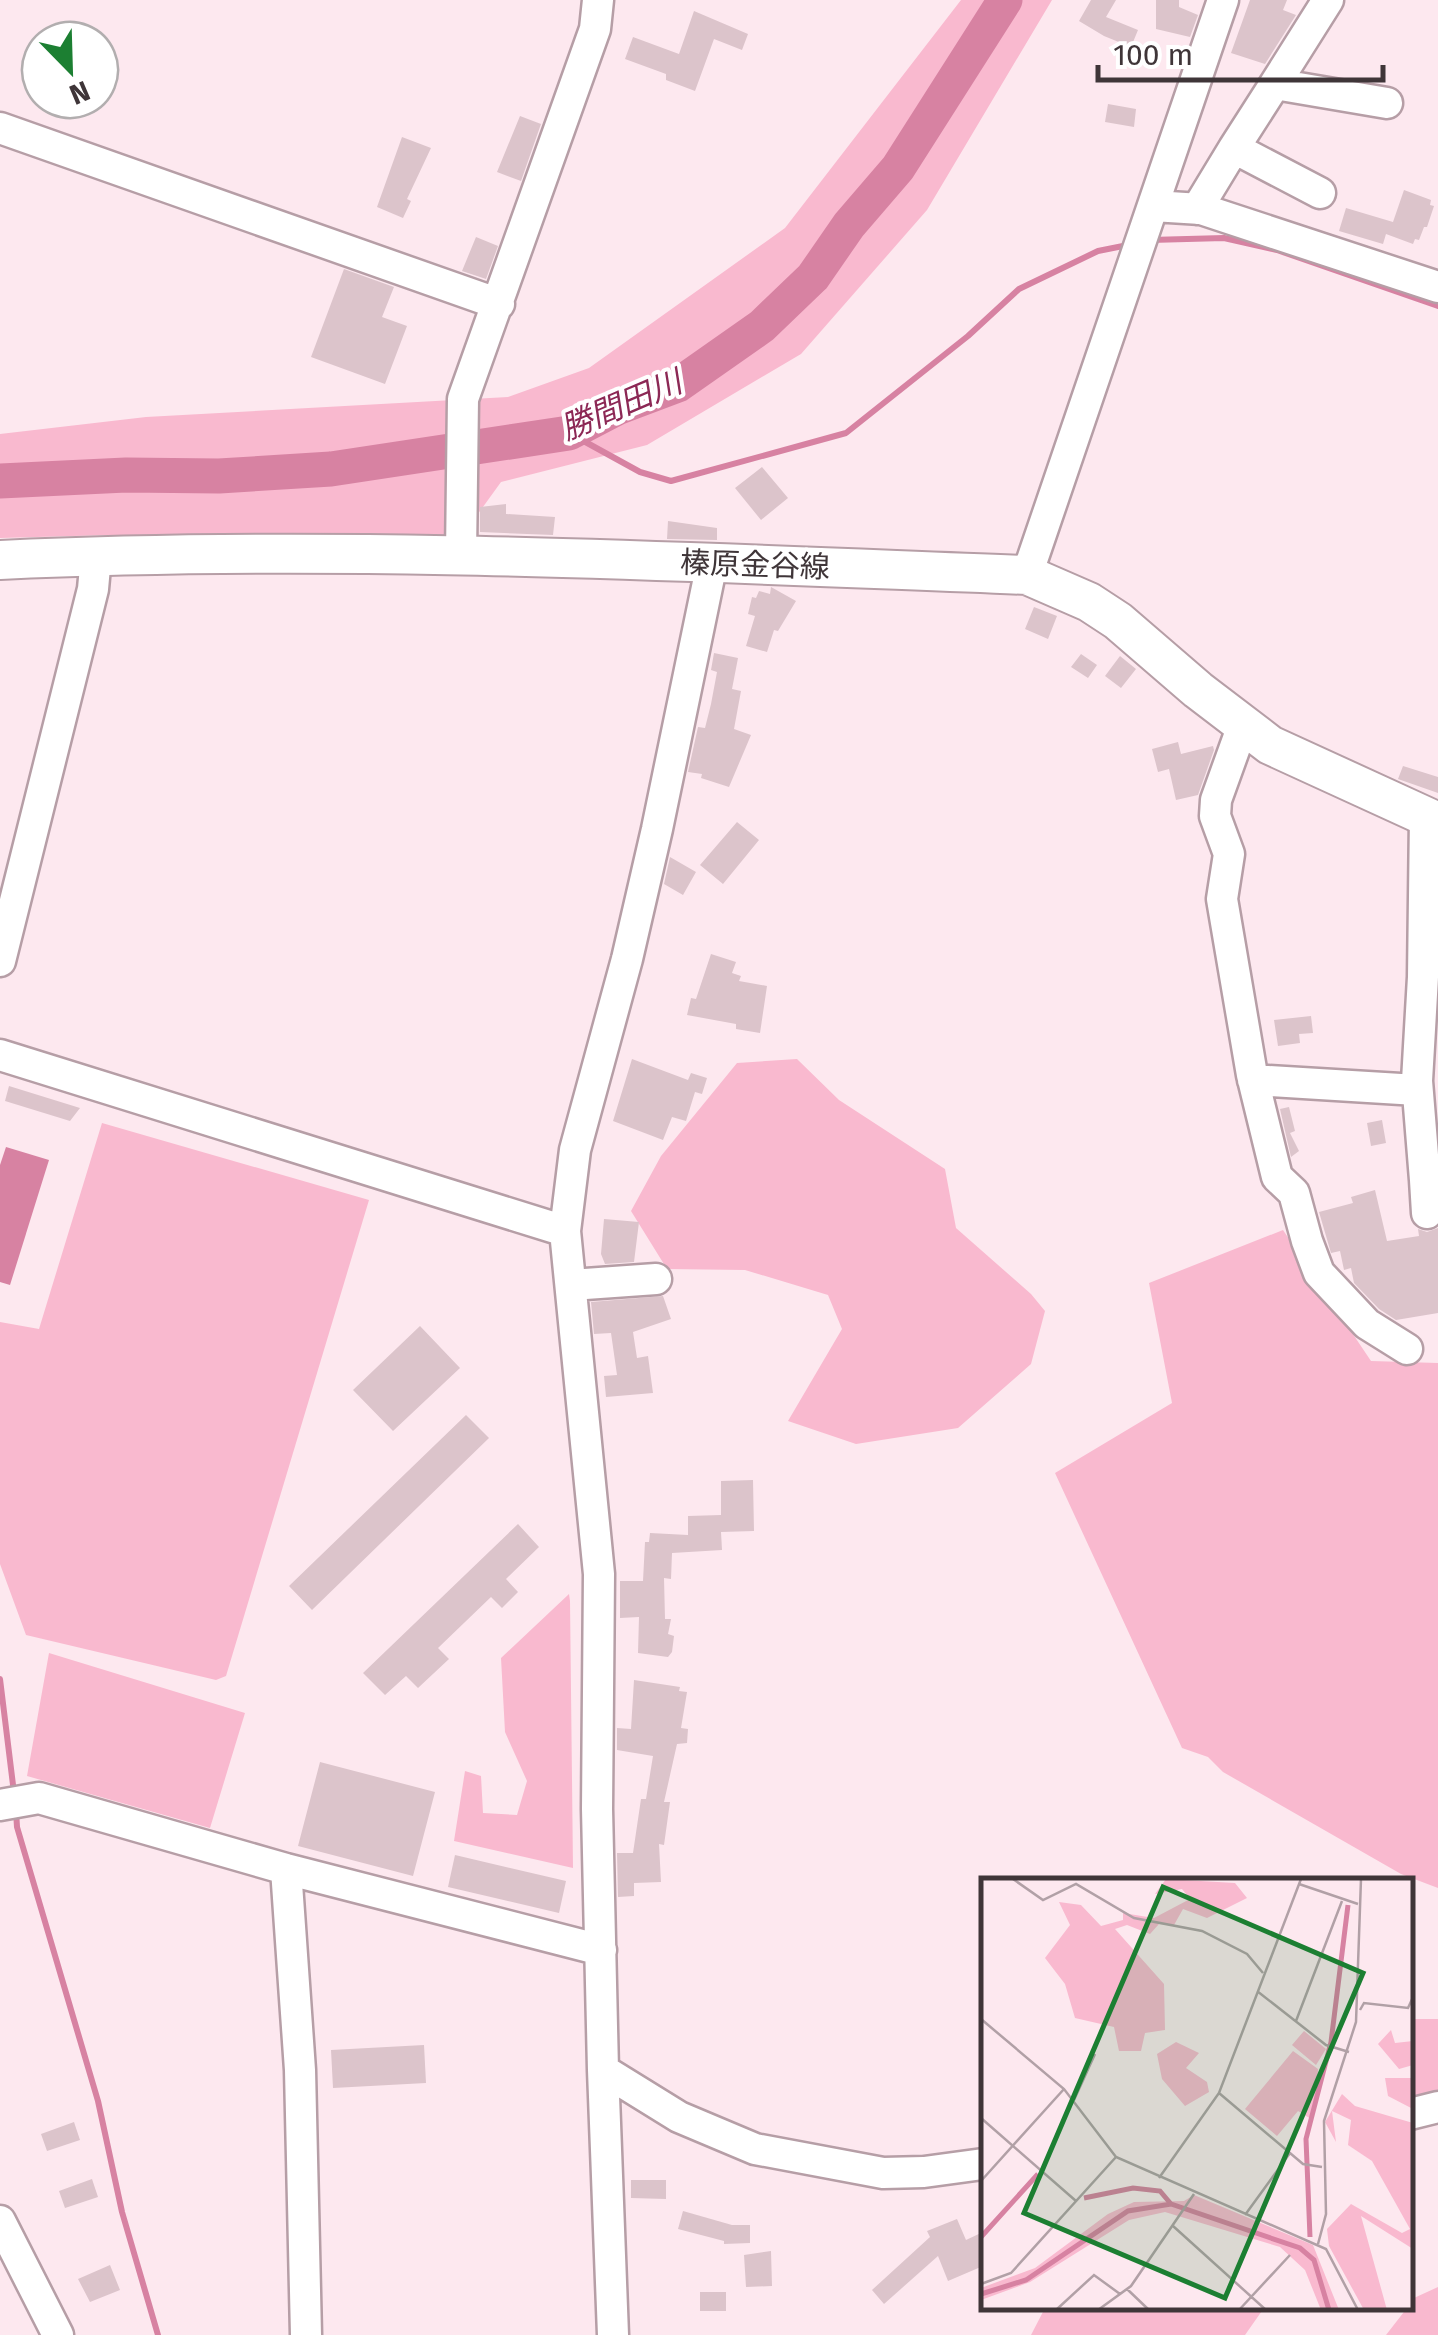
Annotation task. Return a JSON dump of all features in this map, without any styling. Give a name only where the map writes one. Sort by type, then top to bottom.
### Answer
[{"type":"main road","name":"榛原金谷線","points":[[0,560],[460,555],[1026,575],[1089,602],[1118,621],[1270,745],[1432,819]]},
{"type":"street","points":[[460,555],[463,399],[596,29],[598,0]]},
{"type":"street","points":[[1026,575],[1223,0]]},
{"type":"street","points":[[1198,209],[1328,0]]},
{"type":"street","points":[[1275,84],[1387,103]]},
{"type":"street","points":[[0,128],[499,304]]},
{"type":"street","points":[[1234,148],[1320,193]]},
{"type":"street","points":[[1153,206],[1198,209],[1438,287]]},
{"type":"street","points":[[0,961],[94,589],[96,556]]},
{"type":"street","points":[[613,2335],[597,1809],[599,1574],[565,1231],[575,1150],[658,829],[712,563]]},
{"type":"street","points":[[1243,725],[1216,800],[1216,816],[1229,854],[1222,899],[1253,1080],[1277,1177],[1294,1194],[1320,1273],[1367,1324],[1408,1349]]},
{"type":"street","points":[[1427,1213],[1432,1178],[1422,1148],[1418,1090],[1432,819]]},
{"type":"street","points":[[0,1055],[565,1231]]},
{"type":"street","points":[[1253,1080],[1418,1090]]},
{"type":"street","points":[[571,1285],[656,1279]]},
{"type":"street","points":[[0,1805],[39,1798],[286,1870],[601,1950]]},
{"type":"street","points":[[286,1870],[300,2070],[306,2335]]},
{"type":"street","points":[[603,2070],[679,2118],[755,2148],[884,2173],[981,2164]]},
{"type":"street","points":[[1413,2113],[1438,2107]]},
{"type":"street","points":[[0,2221],[58,2335]]},
{"type":"shaded area","points":[[961,0],[1052,0],[927,210],[801,354],[647,445],[501,482],[454,547],[110,535],[0,538],[0,434],[146,417],[508,397],[589,368],[785,228]]},
{"type":"shaded area","points":[[797,1059],[839,1100],[945,1169],[956,1228],[1045,1311],[1031,1364],[958,1428],[856,1444],[788,1421],[842,1329],[828,1295],[745,1270],[667,1269],[631,1211],[661,1156],[737,1063]]},
{"type":"shaded area","points":[[102,1123],[369,1200],[226,1676],[216,1680],[26,1635],[0,1564],[0,1322],[39,1329]]},
{"type":"shaded area","points":[[6,1147],[49,1160],[10,1285],[0,1282],[0,1165]]},
{"type":"shaded area","points":[[1283,1230],[1371,1361],[1438,1363],[1438,1888],[1401,1874],[1223,1772],[1208,1757],[1182,1748],[1055,1473],[1172,1403],[1149,1283]]},
{"type":"shaded area","points":[[569,1594],[573,1868],[454,1841],[465,1771],[481,1776],[483,1813],[517,1815],[527,1781],[505,1732],[501,1658]]},
{"type":"shaded area","points":[[49,1653],[245,1713],[210,1828],[27,1776]]},
{"type":"shaded area","points":[[1413,2019],[1438,2019],[1438,2121],[1413,2130]]},
{"type":"shaded area","points":[[1438,2287],[1438,2335],[1386,2335],[1405,2310],[1413,2310],[1414,2298]]},
{"type":"shaded area","points":[[1044,2310],[1263,2310],[1245,2335],[1031,2335]]},
{"type":"building","points":[[1091,0],[1116,0],[1106,17],[1138,30],[1131,47],[1079,21]]},
{"type":"building","points":[[1156,0],[1179,0],[1179,7],[1198,15],[1190,37],[1156,29]]},
{"type":"building","points":[[1250,0],[1287,0],[1283,10],[1296,15],[1265,64],[1231,53]]},
{"type":"building","points":[[694,11],[748,34],[742,50],[714,39],[695,91],[666,80],[666,74],[625,59],[633,37],[679,54]]},
{"type":"building","points":[[1108,104],[1136,109],[1134,127],[1105,122]]},
{"type":"building","points":[[520,116],[541,124],[521,181],[497,172]]},
{"type":"building","points":[[402,137],[431,148],[407,199],[411,201],[403,218],[377,207]]},
{"type":"building","points":[[1404,190],[1431,200],[1430,205],[1434,206],[1427,227],[1413,244],[1386,234],[1383,244],[1339,231],[1346,208],[1393,222]]},
{"type":"building","points":[[476,237],[498,246],[486,279],[462,271]]},
{"type":"building","points":[[344,269],[394,287],[382,317],[407,326],[385,384],[311,357]]},
{"type":"building","points":[[762,467],[788,498],[761,520],[735,488]]},
{"type":"building","points":[[506,504],[506,514],[555,517],[553,535],[480,532],[480,507]]},
{"type":"building","points":[[668,521],[717,528],[717,540],[667,539]]},
{"type":"building","points":[[771,587],[796,601],[778,631],[774,630],[767,652],[746,646],[755,616],[748,614],[752,597],[756,598],[759,591],[770,594]]},
{"type":"building","points":[[1034,607],[1057,616],[1048,639],[1025,629]]},
{"type":"building","points":[[714,653],[738,658],[732,689],[741,691],[734,729],[751,735],[729,787],[688,772],[698,727],[705,728],[711,704],[717,672],[711,670]]},
{"type":"building","points":[[1081,654],[1097,665],[1088,678],[1071,667]]},
{"type":"building","points":[[1120,656],[1136,669],[1121,688],[1105,676]]},
{"type":"building","points":[[1178,742],[1181,754],[1213,746],[1214,750],[1198,795],[1176,800],[1169,769],[1158,772],[1152,749]]},
{"type":"building","points":[[1403,766],[1438,777],[1438,793],[1398,779]]},
{"type":"building","points":[[737,822],[759,840],[723,884],[700,865]]},
{"type":"building","points":[[670,857],[696,872],[683,895],[664,884]]},
{"type":"building","points":[[711,954],[736,962],[732,973],[741,976],[739,981],[767,986],[760,1033],[687,1015]]},
{"type":"building","points":[[1311,1016],[1313,1033],[1299,1034],[1300,1043],[1278,1046],[1274,1020]]},
{"type":"building","points":[[632,1059],[688,1080],[691,1073],[707,1078],[702,1094],[695,1092],[686,1121],[672,1117],[663,1140],[613,1121]]},
{"type":"building","points":[[9,1086],[80,1108],[70,1121],[5,1101]]},
{"type":"building","points":[[1289,1107],[1295,1131],[1290,1133],[1299,1151],[1291,1157],[1280,1109]]},
{"type":"building","points":[[1382,1120],[1386,1143],[1371,1146],[1367,1123]]},
{"type":"building","points":[[1375,1190],[1387,1241],[1419,1236],[1418,1229],[1427,1232],[1438,1228],[1438,1313],[1396,1320],[1354,1283],[1351,1268],[1344,1270],[1340,1251],[1331,1253],[1319,1212],[1353,1203],[1351,1197]]},
{"type":"building","points":[[604,1219],[639,1222],[634,1262],[605,1264],[601,1254]]},
{"type":"building","points":[[663,1296],[671,1319],[633,1332],[637,1358],[648,1356],[653,1393],[606,1397],[604,1376],[617,1375],[611,1333],[594,1334],[591,1302]]},
{"type":"building","points":[[420,1326],[460,1368],[393,1431],[353,1390]]},
{"type":"building","points":[[466,1415],[489,1438],[312,1610],[289,1586]]},
{"type":"building","points":[[753,1480],[754,1531],[721,1532],[722,1550],[672,1553],[671,1579],[664,1578],[665,1619],[671,1619],[668,1634],[674,1636],[672,1652],[668,1657],[638,1653],[639,1617],[620,1618],[620,1581],[643,1581],[645,1542],[649,1542],[650,1533],[688,1535],[688,1516],[721,1515],[721,1481]]},
{"type":"building","points":[[518,1524],[539,1547],[506,1579],[518,1592],[502,1608],[491,1597],[438,1648],[449,1659],[418,1688],[406,1676],[385,1695],[363,1673]]},
{"type":"building","points":[[634,1680],[680,1687],[679,1691],[687,1692],[681,1728],[688,1729],[687,1743],[677,1744],[664,1802],[670,1802],[664,1845],[659,1844],[661,1882],[634,1883],[634,1896],[618,1897],[617,1853],[633,1853],[641,1799],[646,1799],[653,1756],[617,1750],[617,1728],[631,1729]]},
{"type":"building","points":[[320,1762],[435,1792],[413,1876],[298,1846]]},
{"type":"building","points":[[455,1855],[566,1881],[559,1913],[448,1887]]},
{"type":"building","points":[[424,2045],[426,2083],[333,2088],[331,2050]]},
{"type":"building","points":[[74,2122],[80,2140],[47,2151],[41,2134]]},
{"type":"building","points":[[92,2179],[98,2197],[65,2208],[59,2191]]},
{"type":"building","points":[[631,2180],[666,2180],[666,2199],[631,2198]]},
{"type":"building","points":[[683,2211],[732,2225],[750,2225],[750,2243],[724,2244],[678,2229]]},
{"type":"building","points":[[957,2219],[966,2240],[981,2233],[981,2267],[948,2281],[938,2256],[884,2304],[872,2290],[930,2237],[927,2231]]},
{"type":"building","points":[[771,2251],[772,2286],[746,2287],[744,2255]]},
{"type":"building","points":[[110,2265],[120,2290],[90,2302],[78,2279]]},
{"type":"building","points":[[700,2292],[726,2292],[726,2311],[700,2311]]},
{"type":"waterway","name":"勝間田川","points":[[0,481],[331,469],[569,433],[617,408],[678,385],[762,326],[813,277],[849,225],[898,168],[1005,0]]},
{"type":"waterway","points":[[1150,240],[1224,238],[1277,250],[1438,306]]},
{"type":"waterway","points":[[569,433],[640,472],[671,481],[846,433],[968,336],[1019,289],[1098,251],[1123,246]]},
{"type":"waterway","points":[[0,1679],[14,1793]]},
{"type":"waterway","points":[[16,1811],[17,1827],[98,2101],[122,2212],[158,2335]]}]
